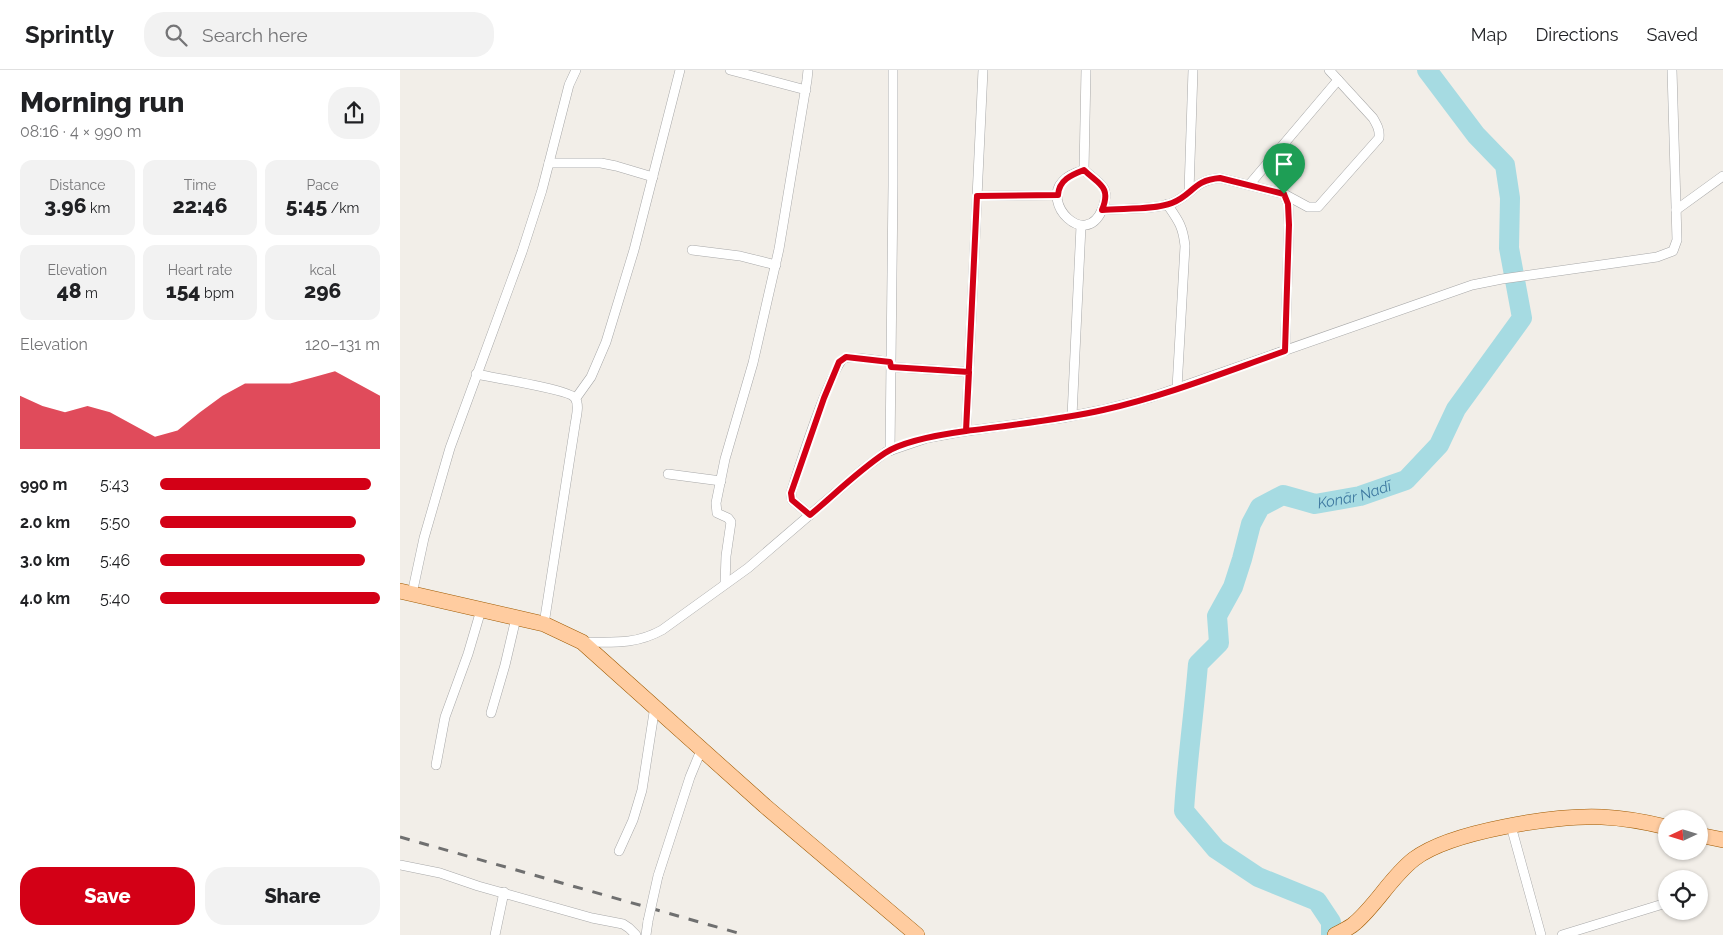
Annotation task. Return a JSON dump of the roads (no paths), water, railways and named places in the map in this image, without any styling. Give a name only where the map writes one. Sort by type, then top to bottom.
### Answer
[{"type":"main road","points":[[406,592],[544,624],[582,642],[765,806],[918,935]]},
{"type":"main road","points":[[1335,935],[1354,925],[1396,875],[1416,858],[1450,842],[1511,826],[1566,819],[1602,817],[1658,826]]},
{"type":"main road","points":[[1708,837],[1723,840]]},
{"type":"street","points":[[406,592],[450,448],[522,252],[549,163],[569,85],[576,70]]},
{"type":"street","points":[[544,624],[575,425],[576,398],[591,377],[606,342],[634,250],[680,70]]},
{"type":"street","points":[[730,70],[806,90]]},
{"type":"street","points":[[725,584],[726,556],[732,528],[728,518],[717,513],[716,510],[725,459],[753,363],[776,265],[808,70]]},
{"type":"street","points":[[890,451],[893,70]]},
{"type":"street","points":[[966,431],[983,70]]},
{"type":"street","points":[[1084,170],[1083,136],[1086,70]]},
{"type":"street","points":[[1189,191],[1193,70]]},
{"type":"street","points":[[1102,210],[1167,204],[1180,198],[1203,182],[1220,178],[1284,194],[1308,207],[1318,207],[1379,138],[1380,132],[1373,118],[1329,70]]},
{"type":"street","points":[[582,642],[625,642],[648,637],[662,630],[748,568],[862,470],[890,451],[927,438],[1072,416],[1149,398],[1472,285],[1669,254],[1673,251],[1677,240],[1672,70]]},
{"type":"street","points":[[1249,185],[1338,80]]},
{"type":"street","points":[[549,163],[601,163],[653,177]]},
{"type":"street","points":[[1084,170],[1099,181],[1104,188],[1105,202],[1102,210],[1093,222],[1081,226],[1074,224],[1062,212],[1058,204],[1058,195],[1059,186],[1064,180],[1084,170]]},
{"type":"street","points":[[1676,210],[1723,176]]},
{"type":"street","points":[[1284,194],[1288,204],[1289,225],[1285,351]]},
{"type":"street","points":[[977,196],[1058,195]]},
{"type":"street","points":[[1167,204],[1182,225],[1185,246],[1177,388]]},
{"type":"street","points":[[1072,416],[1081,226]]},
{"type":"street","points":[[692,250],[740,256],[776,265]]},
{"type":"street","points":[[810,515],[792,500],[791,493],[824,398],[839,362],[846,357],[891,364],[969,372]]},
{"type":"street","points":[[476,374],[550,389],[572,395],[576,398]]},
{"type":"street","points":[[668,474],[721,481]]},
{"type":"street","points":[[436,765],[446,717],[481,610]]},
{"type":"street","points":[[491,713],[516,618]]},
{"type":"street","points":[[619,851],[633,820],[642,790],[655,706]]},
{"type":"street","points":[[646,935],[658,876],[690,777],[702,748]]},
{"type":"street","points":[[1511,826],[1541,935]]},
{"type":"street","points":[[400,865],[440,873],[592,918],[623,924],[636,935]]},
{"type":"street","points":[[495,935],[504,892]]},
{"type":"street","points":[[1562,935],[1658,906]]},
{"type":"waterway","name":"Konār Nadī","points":[[1331,935],[1331,922],[1317,901],[1258,877],[1216,849],[1184,811],[1198,664],[1219,643],[1217,616],[1233,587],[1251,524],[1260,507],[1283,495],[1315,504],[1360,496],[1406,480],[1439,445],[1456,409],[1522,318],[1509,248],[1510,198],[1505,165],[1476,135],[1427,70]]},
{"type":"railway","points":[[400,837],[745,935]]}]
